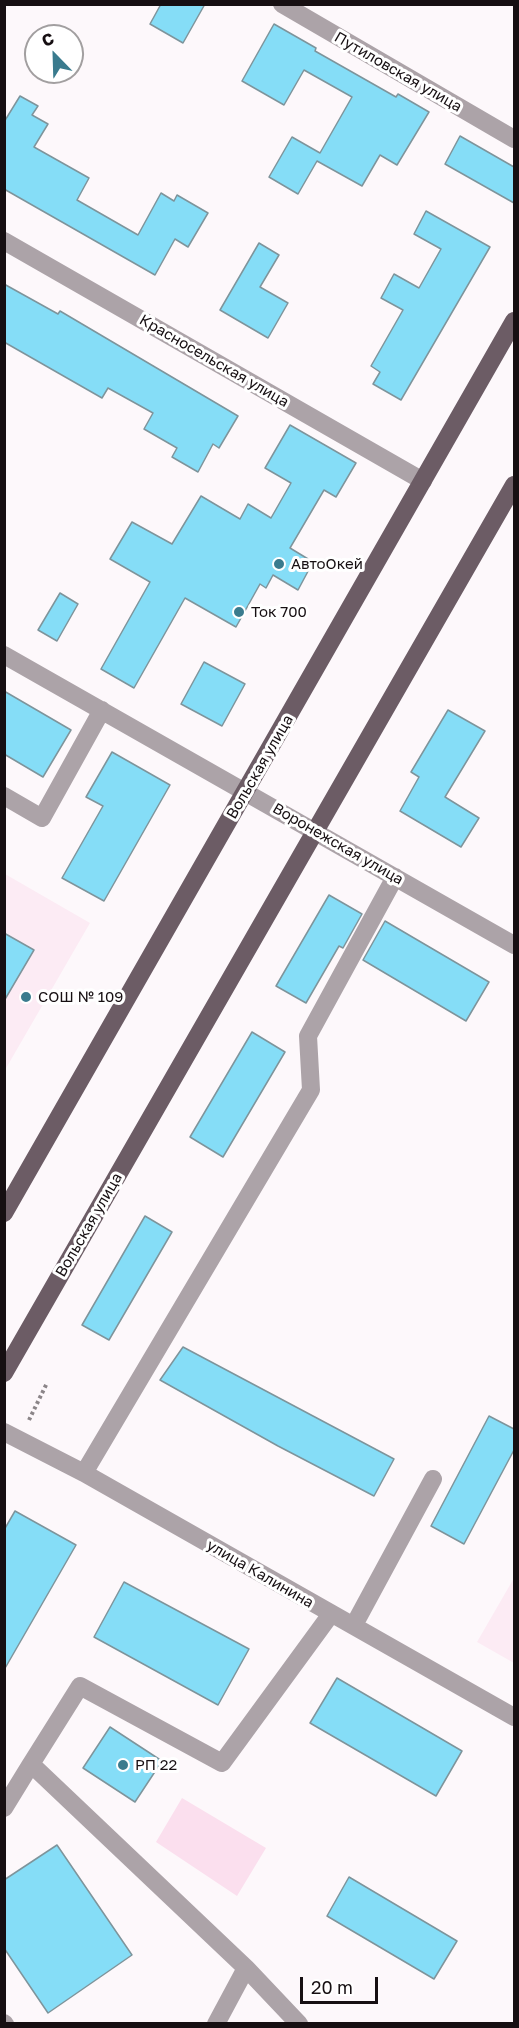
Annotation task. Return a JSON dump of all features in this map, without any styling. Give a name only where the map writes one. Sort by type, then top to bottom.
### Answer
[{"type":"main road","name":"Вольская улица","points":[[4,1213],[514,321]]},
{"type":"main road","name":"Вольская улица","points":[[4,1373],[514,485]]},
{"type":"street","name":"Путиловская улица","points":[[282,4],[514,139]]},
{"type":"street","name":"Красносельская улица","points":[[4,241],[423,481]]},
{"type":"street","name":"Воронежская улица","points":[[4,655],[514,945]]},
{"type":"street","points":[[4,796],[42,818],[102,710]]},
{"type":"street","points":[[84,1473],[311,1090],[308,1036],[395,877]]},
{"type":"street","name":"улица Калинина","points":[[4,1432],[84,1473],[514,1717]]},
{"type":"street","points":[[354,1625],[433,1479]]},
{"type":"street","points":[[4,1808],[80,1686],[222,1763],[330,1614]]},
{"type":"street","points":[[31,1764],[246,1968],[299,2024]]},
{"type":"street","points":[[216,2024],[246,1968]]},
{"type":"shaded area","name":"СОШ № 109","points":[[5,874],[90,923],[5,1070]]},
{"type":"shaded area","points":[[514,1578],[514,1663],[477,1642]]},
{"type":"shaded area","points":[[182,1798],[266,1848],[237,1896],[156,1842]]},
{"type":"building","points":[[161,4],[205,4],[183,43],[150,24]]},
{"type":"building","points":[[274,24],[316,48],[315,51],[396,97],[398,94],[429,112],[397,165],[380,155],[362,186],[317,161],[298,194],[269,177],[292,137],[320,153],[352,97],[304,70],[284,105],[242,81]]},
{"type":"building","points":[[20,96],[38,106],[32,115],[48,124],[34,147],[89,178],[77,200],[138,235],[161,193],[174,201],[177,195],[208,213],[188,247],[175,239],[155,275],[4,189],[4,122]]},
{"type":"building","points":[[460,136],[514,167],[514,203],[445,164]]},
{"type":"building","points":[[426,211],[490,247],[401,400],[373,384],[380,372],[371,366],[403,310],[381,298],[394,274],[419,288],[441,249],[414,234]]},
{"type":"building","points":[[259,243],[279,255],[260,287],[288,303],[268,338],[220,310]]},
{"type":"building","points":[[4,284],[58,314],[60,311],[238,416],[219,448],[213,444],[198,472],[172,457],[177,448],[144,429],[153,413],[108,388],[102,398],[4,342]]},
{"type":"building","points":[[290,425],[356,463],[336,497],[324,490],[290,548],[313,562],[298,590],[273,575],[266,588],[260,584],[236,627],[185,598],[134,688],[101,669],[150,582],[110,559],[132,522],[172,544],[201,496],[240,519],[248,504],[271,518],[291,483],[265,468]]},
{"type":"building","points":[[60,593],[78,604],[57,641],[38,630]]},
{"type":"building","points":[[204,662],[245,684],[222,726],[181,704]]},
{"type":"building","points":[[4,691],[71,730],[43,777],[4,754]]},
{"type":"building","points":[[448,710],[485,731],[445,797],[479,818],[461,847],[400,811],[419,777],[411,772]]},
{"type":"building","points":[[112,752],[170,785],[104,901],[62,878],[103,806],[86,797]]},
{"type":"building","points":[[329,895],[362,914],[343,948],[339,946],[306,1003],[276,986]]},
{"type":"building","points":[[385,921],[489,982],[466,1021],[363,960]]},
{"type":"building","points":[[4,933],[34,950],[4,1001]]},
{"type":"building","points":[[252,1032],[285,1052],[223,1157],[190,1137]]},
{"type":"building","points":[[145,1216],[172,1232],[109,1340],[82,1325]]},
{"type":"building","points":[[183,1347],[394,1459],[374,1496],[160,1380]]},
{"type":"building","points":[[489,1416],[514,1429],[514,1450],[464,1544],[431,1526]]},
{"type":"building","points":[[15,1511],[76,1545],[4,1670],[4,1530]]},
{"type":"building","points":[[124,1582],[249,1649],[218,1705],[94,1637]]},
{"type":"building","points":[[337,1678],[462,1751],[436,1796],[310,1723]]},
{"type":"building","name":"РП 22","points":[[110,1727],[162,1761],[135,1802],[83,1768]]},
{"type":"building","points":[[57,1845],[132,1955],[48,2013],[4,1948],[4,1880]]},
{"type":"building","points":[[349,1877],[457,1941],[434,1979],[327,1916]]},
{"type":"place","name":"АвтоОкей","points":[[279,564]]},
{"type":"place","name":"Ток 700","points":[[239,612]]},
{"type":"place","name":"СОШ № 109","points":[[26,997]]},
{"type":"place","name":"РП 22","points":[[123,1765]]}]
